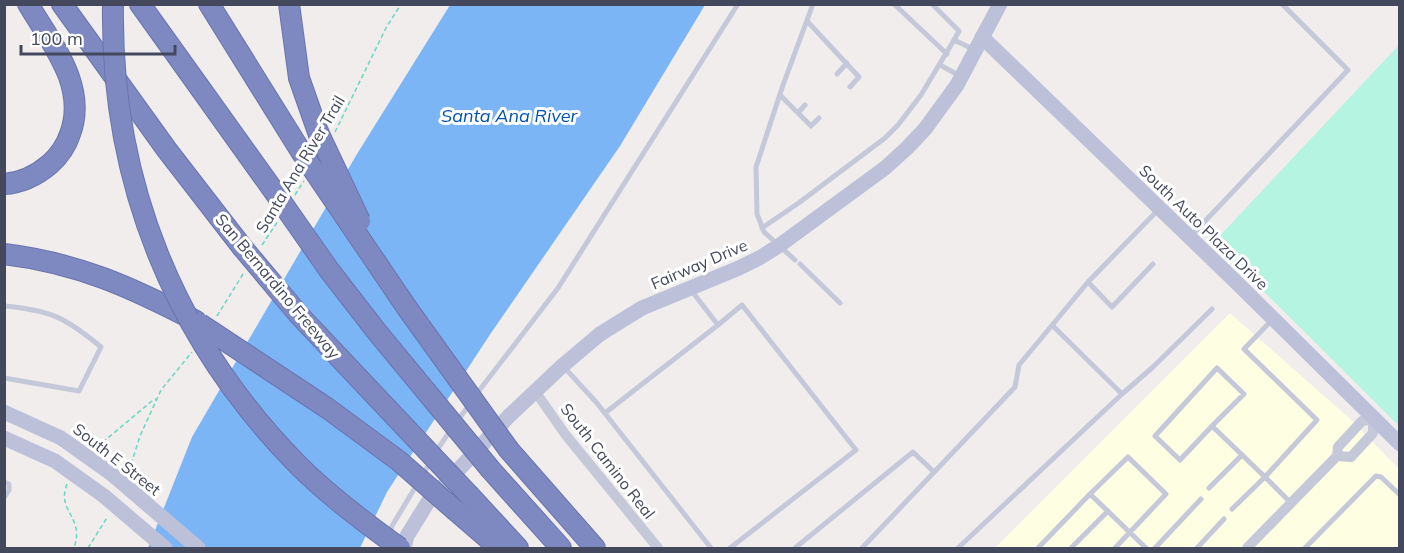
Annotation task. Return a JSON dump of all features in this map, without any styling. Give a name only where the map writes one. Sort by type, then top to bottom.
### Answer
[{"type":"highway","name":"San Bernardino Freeway","points":[[62,4],[167,150],[313,331],[518,549]]},
{"type":"highway","points":[[113,4],[114,76],[127,158],[150,235],[192,328],[230,386],[267,432],[300,467],[333,496],[402,549]]},
{"type":"highway","points":[[140,4],[286,201],[329,270],[491,470],[561,549]]},
{"type":"highway","points":[[209,4],[300,150],[407,308],[509,450],[595,549]]},
{"type":"highway","points":[[289,4],[299,78],[326,133],[359,219],[407,308]]},
{"type":"highway","points":[[4,184],[28,178],[57,158],[70,135],[76,107],[74,88],[66,69],[28,5]]},
{"type":"highway","points":[[4,254],[39,258],[100,275],[152,298],[200,324],[327,408],[399,462],[499,549]]},
{"type":"street","name":"Fairway Drive","points":[[402,549],[407,536],[428,502],[536,391],[600,334],[642,308],[739,268],[780,245],[885,168],[907,148],[934,116],[961,76],[1000,4]]},
{"type":"street","name":"South Auto Plaza Drive","points":[[978,43],[1160,208],[1400,444]]},
{"type":"street","name":"South Camino Real","points":[[536,391],[565,434],[658,549]]},
{"type":"street","name":"South E Street","points":[[4,412],[61,438],[120,475],[198,549]]},
{"type":"street","points":[[1247,549],[1337,456],[1338,447],[1362,422],[1374,419],[1373,434],[1351,457],[1337,456]]},
{"type":"street","points":[[4,438],[55,461],[73,472],[165,549]]},
{"type":"lane","points":[[384,549],[392,526],[442,442],[558,288],[738,4]]},
{"type":"lane","points":[[813,4],[756,167],[757,214],[764,232],[840,303]]},
{"type":"lane","points":[[894,4],[947,54]]},
{"type":"lane","points":[[762,228],[885,138],[898,125],[940,65],[959,31],[932,4]]},
{"type":"lane","points":[[1190,238],[1348,70],[1282,4]]},
{"type":"lane","points":[[807,21],[860,77],[850,87]]},
{"type":"lane","points":[[954,40],[978,43]]},
{"type":"lane","points":[[837,74],[847,63]]},
{"type":"lane","points":[[940,65],[961,76]]},
{"type":"lane","points":[[780,95],[811,126],[819,118]]},
{"type":"lane","points":[[798,113],[805,105]]},
{"type":"lane","points":[[862,549],[1015,387],[1019,365],[1088,282],[1160,208]]},
{"type":"lane","points":[[1088,282],[1112,307],[1153,264]]},
{"type":"lane","points":[[690,288],[718,325]]},
{"type":"lane","points":[[605,413],[742,305],[856,450],[729,549]]},
{"type":"lane","points":[[4,306],[48,312],[73,324],[101,347],[79,391],[4,378]]},
{"type":"lane","points":[[958,549],[1212,309]]},
{"type":"lane","points":[[1232,510],[1317,420],[1244,349],[1273,319]]},
{"type":"lane","points":[[1053,326],[1122,394]]},
{"type":"lane","points":[[562,366],[605,413],[711,549]]},
{"type":"lane","points":[[1217,368],[1244,394],[1212,426],[1180,460],[1155,436],[1217,368]]},
{"type":"lane","points":[[1212,426],[1292,503]]},
{"type":"lane","points":[[795,549],[913,452],[934,472]]},
{"type":"lane","points":[[1209,488],[1242,455]]},
{"type":"lane","points":[[1040,549],[1039,547],[1128,457],[1166,494],[1115,549]]},
{"type":"lane","points":[[1305,549],[1376,476],[1381,477],[1400,495]]},
{"type":"lane","points":[[4,482],[9,484],[9,490],[4,498]]},
{"type":"lane","points":[[1090,494],[1146,549]]},
{"type":"lane","points":[[1155,549],[1201,499]]},
{"type":"lane","points":[[1071,549],[1107,511]]},
{"type":"lane","points":[[1197,549],[1224,519]]},
{"type":"path","name":"Santa Ana River Trail","points":[[326,133],[401,4]]},
{"type":"path","name":"Santa Ana River Trail","points":[[249,250],[308,174]]},
{"type":"path","points":[[213,321],[244,273]]},
{"type":"path","points":[[120,475],[166,383],[192,352]]},
{"type":"path","points":[[94,449],[157,399]]},
{"type":"path","points":[[101,455],[107,450],[103,443]]},
{"type":"path","points":[[73,472],[64,490],[64,501],[76,524],[78,535],[74,549]]},
{"type":"path","points":[[88,549],[109,516]]},
{"type":"shaded area","points":[[1230,313],[1348,417],[1399,469],[1399,548],[995,548]]},
{"type":"green space","points":[[1399,45],[1399,426],[1214,242]]},
{"type":"water","name":"Santa Ana River","points":[[450,5],[705,5],[620,146],[489,336],[387,492],[360,548],[148,548],[192,437],[357,154]]}]
